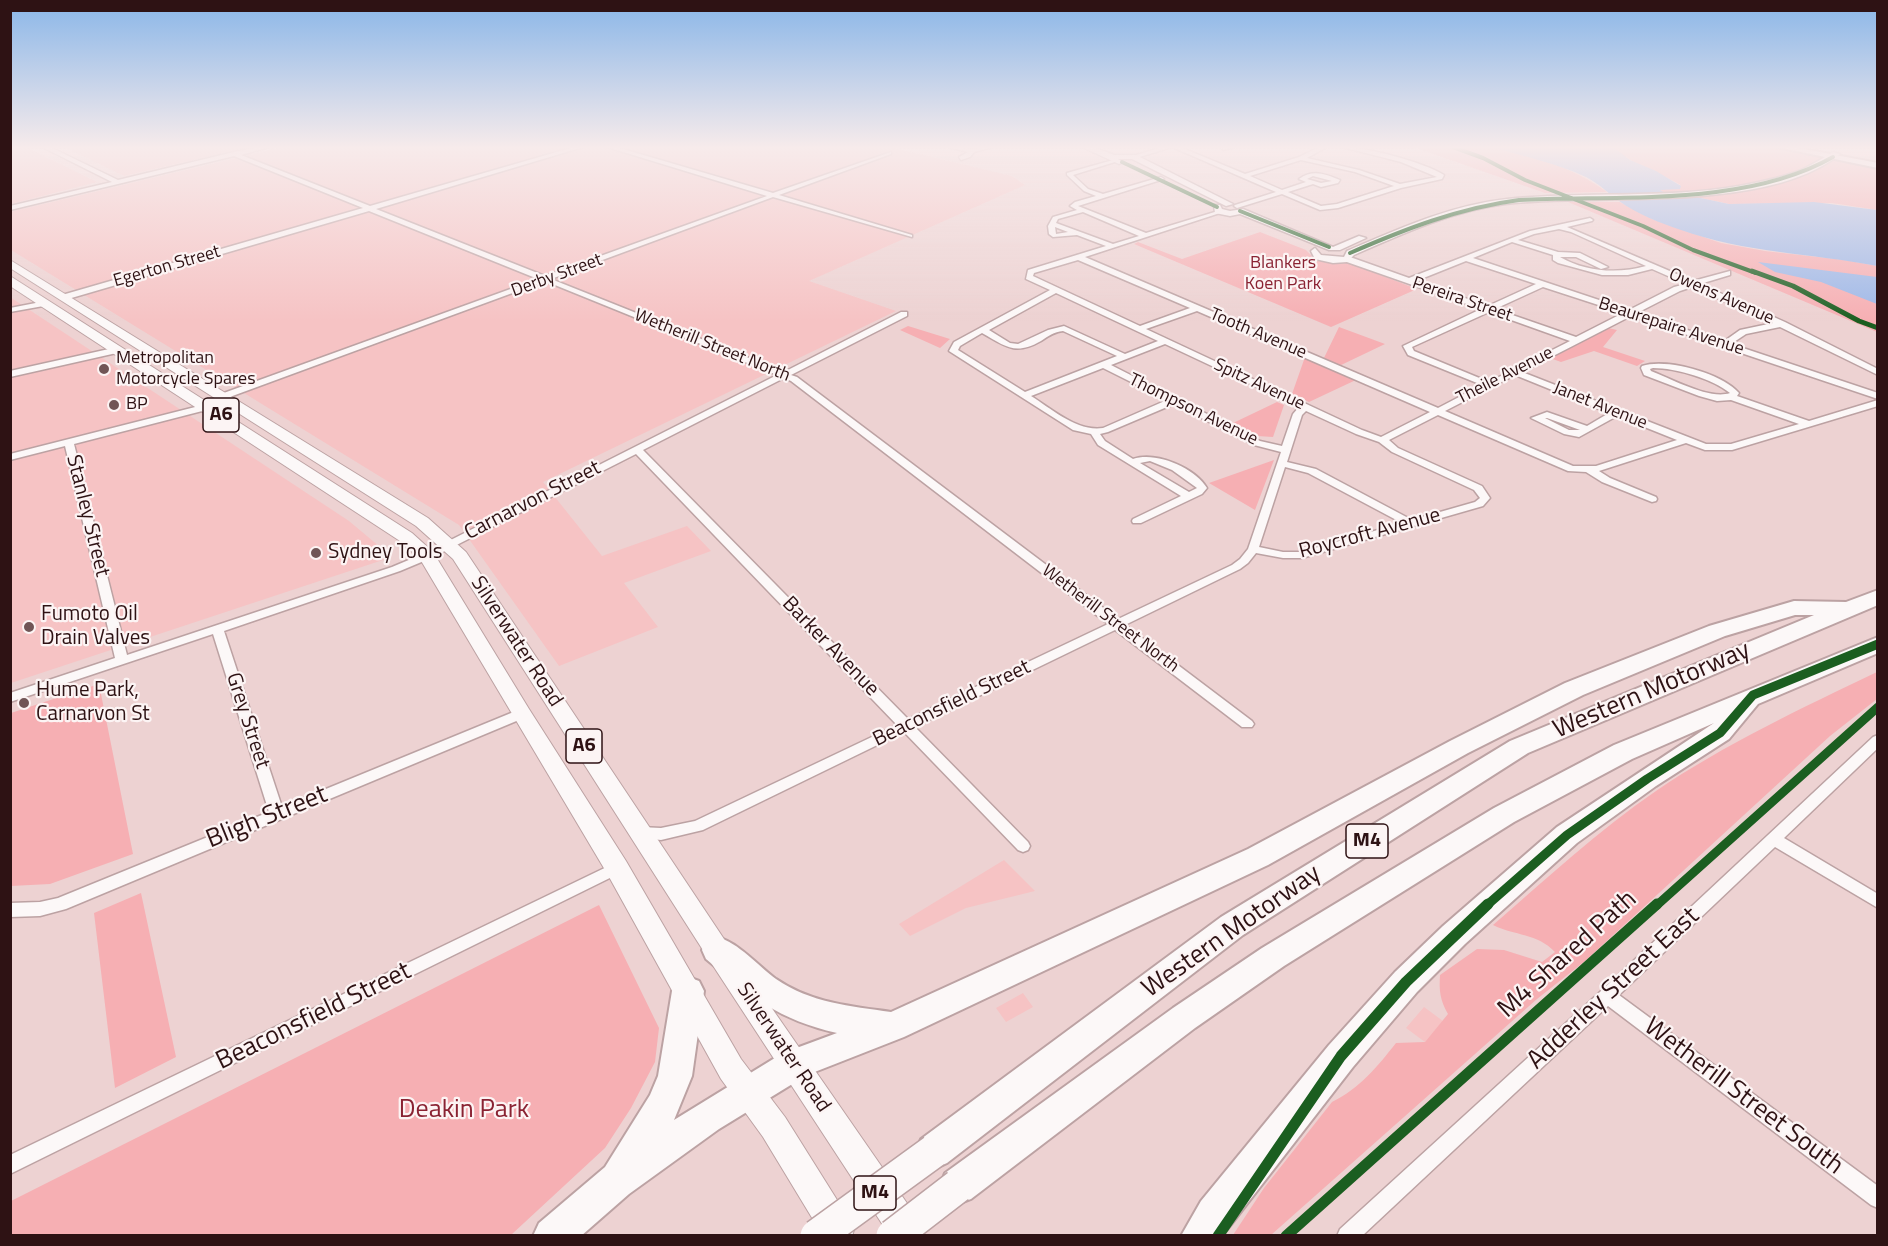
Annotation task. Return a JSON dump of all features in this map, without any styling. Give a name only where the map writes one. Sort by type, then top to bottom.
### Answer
[{"type":"highway","name":"Silverwater Road","points":[[10,263],[422,522],[449,544],[471,571],[717,950],[909,1236]]},
{"type":"highway","name":"Silverwater Road","points":[[10,280],[406,537],[427,556],[521,714],[617,868],[731,1069],[747,1094],[774,1127],[842,1236]]},
{"type":"highway","name":"Western Motorway","points":[[817,1236],[934,1151],[1232,926],[1519,747],[1878,597]]},
{"type":"highway","points":[[552,1236],[615,1181],[707,1118],[795,1064],[893,1027],[1258,856],[1459,747],[1574,689],[1717,631],[1794,608],[1847,609]]},
{"type":"highway","name":"Western Motorway","points":[[893,1236],[1184,1018],[1283,951],[1504,815],[1623,752],[1878,644]]},
{"type":"highway","points":[[1200,1236],[1341,1056],[1406,982],[1507,886],[1567,835],[1647,778],[1720,733],[1754,695]]},
{"type":"highway","points":[[717,950],[761,986],[786,1001],[812,1012],[893,1027]]},
{"type":"highway","points":[[615,1181],[662,1107],[675,1076],[688,991]]},
{"type":"highway","points":[[1218,1236],[1341,1056]]},
{"type":"street","name":"Wetherill Street North","points":[[361,205],[798,381],[1247,724]]},
{"type":"street","name":"Egerton Street","points":[[65,297],[378,205]]},
{"type":"street","name":"Derby Street","points":[[224,396],[748,205]]},
{"type":"street","points":[[808,205],[910,236]]},
{"type":"street","points":[[1073,205],[1081,211],[1146,236]]},
{"type":"street","points":[[1211,205],[1315,251],[1333,248],[1459,205]]},
{"type":"street","points":[[1231,205],[1349,256]]},
{"type":"street","points":[[1078,257],[1241,205]]},
{"type":"street","points":[[1312,205],[1320,208],[1341,205]]},
{"type":"street","points":[[1315,251],[1318,257],[1327,260],[1349,256],[1398,233],[1486,205]]},
{"type":"street","points":[[1079,233],[1055,236],[1052,234],[1052,224],[1055,218],[1081,211]]},
{"type":"street","points":[[1409,281],[1542,229],[1590,220]]},
{"type":"street","points":[[1052,224],[1113,246]]},
{"type":"street","name":"Owens Avenue","points":[[1561,227],[1694,283],[1782,324],[1878,373]]},
{"type":"street","points":[[1511,240],[1557,254],[1556,258],[1561,261],[1599,272],[1628,273],[1653,266]]},
{"type":"street","name":"Pereira Street","points":[[1349,256],[1409,281],[1576,340]]},
{"type":"street","name":"Spitz Avenue","points":[[1078,257],[1028,275],[1055,290],[1359,432],[1382,440],[1395,450],[1478,488],[1485,498]]},
{"type":"street","name":"Tooth Avenue","points":[[1078,257],[1572,469],[1590,470]]},
{"type":"street","name":"Beaurepaire Avenue","points":[[1465,258],[1878,396]]},
{"type":"street","name":"Theile Avenue","points":[[1382,440],[1680,287],[1727,273]]},
{"type":"street","points":[[1490,385],[1411,353],[1407,348],[1543,284]]},
{"type":"street","points":[[1055,290],[957,344],[953,351],[1076,428],[1094,432],[1105,430],[1173,401]]},
{"type":"street","points":[[10,310],[46,303]]},
{"type":"street","points":[[1139,329],[1197,308]]},
{"type":"street","name":"Carnarvon Street","points":[[10,698],[427,556],[904,314]]},
{"type":"street","points":[[1725,344],[1743,332],[1782,324]]},
{"type":"street","points":[[982,330],[1010,345],[1023,347],[1054,329],[1064,328],[1125,357]]},
{"type":"street","points":[[1025,395],[1165,341]]},
{"type":"street","points":[[10,374],[118,350]]},
{"type":"street","name":"Thompson Avenue","points":[[1104,365],[1257,443],[1285,450]]},
{"type":"street","points":[[1732,397],[1735,393],[1728,387],[1687,372],[1661,365],[1645,368],[1647,373],[1653,377],[1681,387],[1712,397],[1732,397],[1809,424]]},
{"type":"street","name":"Janet Avenue","points":[[1514,372],[1686,440]]},
{"type":"street","points":[[1590,470],[1686,440],[1705,447],[1732,447],[1878,403]]},
{"type":"street","points":[[10,457],[207,406]]},
{"type":"street","points":[[1253,549],[1298,414],[1305,406]]},
{"type":"street","points":[[1589,429],[1617,412]]},
{"type":"street","points":[[1094,432],[1101,443],[1188,496]]},
{"type":"street","name":"Stanley Street","points":[[69,442],[122,661]]},
{"type":"street","name":"Barker Avenue","points":[[637,449],[1023,846]]},
{"type":"street","points":[[1132,462],[1140,458],[1152,458],[1199,483],[1202,488],[1137,521]]},
{"type":"street","points":[[1281,463],[1312,471],[1410,523]]},
{"type":"street","points":[[1590,470],[1606,480],[1652,499]]},
{"type":"street","points":[[1167,483],[1185,475]]},
{"type":"street","name":"Roycroft Avenue","points":[[1253,549],[1282,555],[1302,555],[1479,504],[1485,498]]},
{"type":"street","name":"Beaconsfield Street","points":[[640,833],[662,834],[698,826],[1236,567],[1253,549]]},
{"type":"street","name":"Grey Street","points":[[217,629],[277,814]]},
{"type":"street","name":"Bligh Street","points":[[10,910],[40,909],[60,904],[521,714]]},
{"type":"street","name":"Adderley Street East","points":[[1347,1236],[1607,996],[1878,740]]},
{"type":"street","points":[[1774,839],[1878,902]]},
{"type":"street","name":"Beaconsfield Street","points":[[10,1166],[617,868]]},
{"type":"street","name":"Wetherill Street South","points":[[1607,996],[1878,1198]]},
{"type":"shaded area","points":[[39,205],[980,205],[809,281],[896,311],[543,482],[602,556],[687,526],[711,551],[624,583],[658,627],[559,666],[459,525],[11,250],[10,212]]},
{"type":"shaded area","points":[[10,297],[349,521],[392,557],[11,683]]},
{"type":"shaded area","points":[[1004,860],[1035,891],[966,908],[910,936],[899,924]]},
{"type":"shaded area","points":[[1023,993],[1033,1007],[1006,1022],[996,1008]]},
{"type":"shaded area","points":[[1424,1007],[1443,1021],[1425,1042],[1406,1028]]},
{"type":"green space","points":[[1575,205],[1626,205],[1652,219],[1721,243],[1877,266],[1877,332]]},
{"type":"green space","points":[[1846,205],[1877,205],[1877,210]]},
{"type":"green space","name":"Blankers Koen Park","points":[[1260,232],[1306,250],[1316,260],[1349,263],[1417,289],[1331,327],[1134,244],[1138,242],[1182,259]]},
{"type":"green space","points":[[908,326],[950,339],[940,348],[900,330]]},
{"type":"green space","points":[[1339,327],[1385,344],[1339,366],[1323,360]]},
{"type":"green space","points":[[1608,328],[1617,330],[1603,347],[1645,361],[1637,366],[1594,351],[1561,362],[1550,358]]},
{"type":"green space","points":[[1305,357],[1358,379],[1309,402],[1292,394]]},
{"type":"green space","points":[[1277,402],[1284,405],[1273,437],[1257,436],[1231,424]]},
{"type":"green space","points":[[1274,460],[1255,510],[1209,483]]},
{"type":"green space","points":[[1877,672],[1877,699],[1830,736],[1585,961],[1537,999],[1271,1235],[1233,1235],[1264,1188],[1332,1102],[1360,1084],[1396,1043],[1425,1042],[1448,1014],[1441,995],[1440,975],[1477,949],[1504,950],[1542,962],[1555,952],[1541,941],[1493,925],[1533,890],[1614,822],[1682,774],[1764,727]]},
{"type":"green space","points":[[99,684],[133,854],[50,884],[11,886],[11,713]]},
{"type":"green space","points":[[141,893],[176,1057],[115,1088],[94,913]]},
{"type":"green space","name":"Deakin Park","points":[[599,905],[659,1028],[655,1062],[631,1108],[605,1148],[511,1235],[11,1235],[11,1201]]},
{"type":"water","points":[[1839,205],[1877,210],[1877,266],[1754,248],[1705,238],[1665,224],[1626,206]]},
{"type":"water","points":[[1758,262],[1877,277],[1877,304],[1821,282],[1775,272]]},
{"type":"cycle path","points":[[1213,205],[1217,207]]},
{"type":"cycle path","points":[[1350,253],[1432,220],[1488,205]]},
{"type":"cycle path","points":[[1590,205],[1643,226],[1693,250],[1793,286],[1859,321],[1878,328]]},
{"type":"cycle path","points":[[1240,211],[1329,247]]},
{"type":"cycle path","points":[[1218,1236],[1341,1056],[1406,982],[1507,886],[1567,835],[1647,779],[1720,733],[1753,695],[1878,644]]},
{"type":"cycle path","name":"M4 Shared Path","points":[[1286,1236],[1878,707]]},
{"type":"place","name":"Metropolitan Motorcycle Spares","points":[[104,369]]},
{"type":"place","name":"BP","points":[[114,405]]},
{"type":"place","name":"Sydney Tools","points":[[316,553]]},
{"type":"place","name":"Fumoto Oil Drain Valves","points":[[29,627]]},
{"type":"place","name":"Hume Park, Carnarvon St","points":[[24,703]]}]
